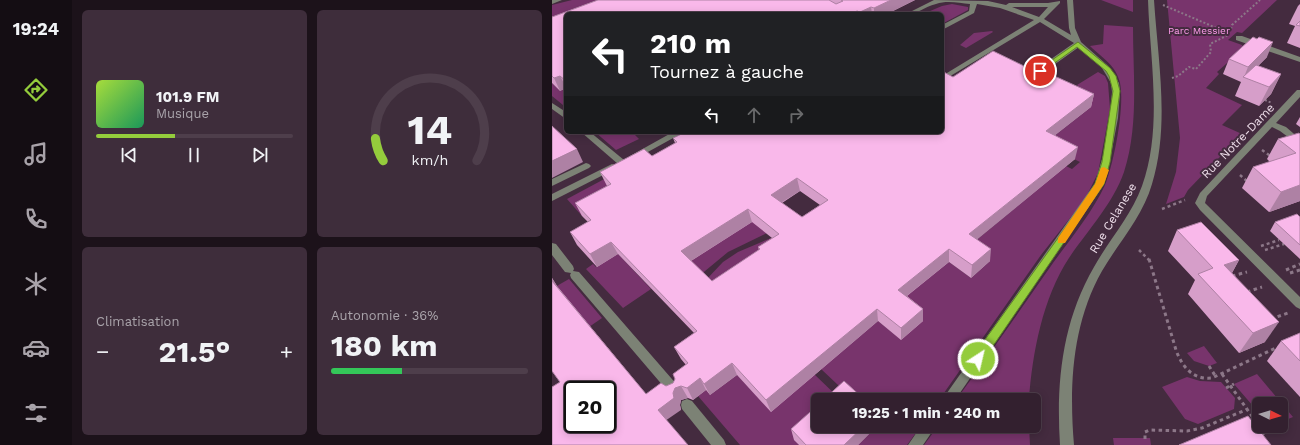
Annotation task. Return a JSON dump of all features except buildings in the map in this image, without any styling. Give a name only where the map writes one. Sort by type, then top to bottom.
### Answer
[{"type":"street","points":[[552,2],[559,0]]},
{"type":"street","points":[[913,12],[934,2],[948,0]]},
{"type":"street","points":[[953,0],[1003,6],[1040,19],[1078,44],[1108,70],[1115,83],[1114,112],[1103,176],[1084,208],[953,393]]},
{"type":"street","points":[[1070,0],[1072,28],[1078,44]]},
{"type":"street","name":"Rue Celanese","points":[[1067,445],[1065,388],[1070,348],[1078,315],[1088,287],[1097,270],[1143,196],[1155,156],[1157,117],[1150,0]]},
{"type":"street","points":[[944,27],[972,12],[974,2]]},
{"type":"street","points":[[988,4],[1038,5],[1059,2]]},
{"type":"street","points":[[944,78],[1040,19],[1059,2]]},
{"type":"street","points":[[1236,36],[1300,60]]},
{"type":"street","points":[[1027,80],[1078,44]]},
{"type":"street","name":"Rue Notre-Dame","points":[[1300,92],[1201,197],[1200,203],[1203,208],[1300,304]]},
{"type":"street","points":[[552,105],[564,114]]},
{"type":"street","points":[[1271,124],[1283,129],[1300,143]]},
{"type":"street","points":[[587,134],[621,162]]},
{"type":"street","points":[[552,198],[676,134]]},
{"type":"street","points":[[552,183],[586,166]]},
{"type":"street","points":[[552,247],[674,390]]},
{"type":"street","points":[[687,405],[719,445]]},
{"type":"street","points":[[915,445],[924,433]]},
{"type":"path","points":[[1172,78],[1178,76],[1189,67],[1196,69],[1211,52],[1210,44],[1222,39],[1229,33],[1232,25],[1260,0]]},
{"type":"path","points":[[1166,6],[1236,36]]},
{"type":"path","points":[[1265,100],[1274,104]]},
{"type":"path","points":[[1262,150],[1272,158]]},
{"type":"path","points":[[1240,175],[1248,182]]},
{"type":"path","points":[[1162,209],[1186,200]]},
{"type":"path","points":[[1261,246],[1279,240]]},
{"type":"path","points":[[1265,250],[1284,244]]},
{"type":"path","points":[[1139,250],[1145,254],[1150,261],[1164,315],[1182,363],[1196,376],[1208,379],[1216,377],[1286,344]]},
{"type":"path","points":[[1286,270],[1300,264]]},
{"type":"path","points":[[1290,273],[1300,270]]},
{"type":"path","points":[[1226,278],[1247,272]]},
{"type":"path","points":[[1240,294],[1262,287]]},
{"type":"path","points":[[1266,321],[1288,313]]},
{"type":"path","points":[[1209,366],[1216,377]]},
{"type":"path","points":[[1222,374],[1252,415]]},
{"type":"path","points":[[1226,388],[1234,384]]},
{"type":"path","points":[[1145,439],[1145,432],[1150,430],[1187,430],[1202,428],[1248,409]]},
{"type":"path","points":[[1262,433],[1267,445]]},
{"type":"green space","points":[[572,0],[633,0],[576,12],[564,12],[564,16],[552,31],[552,5]]},
{"type":"green space","points":[[1101,0],[1133,0],[1133,12]]},
{"type":"green space","name":"Parc Messier","points":[[1167,0],[1277,0],[1242,33],[1237,32],[1228,40],[1242,45],[1244,48],[1217,72],[1219,74],[1206,88],[1242,105],[1222,125],[1242,134],[1188,190],[1184,197],[1166,204],[1176,172],[1180,138]]},
{"type":"green space","points":[[952,4],[968,7],[968,10],[944,23],[944,12],[928,12],[942,6]]},
{"type":"green space","points":[[1104,25],[1133,27],[1134,100],[1132,137],[1124,172],[1107,206],[1069,258],[1052,290],[1040,326],[1030,393],[961,393],[1081,225],[1105,185],[1112,163],[1118,134],[1121,93],[1120,83],[1115,71],[1108,62],[1090,46],[1103,44]]},
{"type":"green space","points":[[993,32],[966,48],[960,45],[974,33]]},
{"type":"green space","points":[[1098,72],[1105,76],[1108,83],[1110,109],[1098,173],[1085,199],[1041,255],[944,393],[847,393],[821,369],[878,321],[902,340],[899,302],[949,262],[971,278],[989,262],[968,247],[1066,166],[1072,169],[1080,162],[1044,144],[1091,107],[1077,85]]},
{"type":"green space","points":[[552,83],[560,91],[564,89],[564,104],[563,105],[552,96]]},
{"type":"green space","points":[[597,134],[634,134],[639,139],[616,150]]},
{"type":"green space","points":[[623,169],[617,197],[582,216],[567,199]]},
{"type":"green space","points":[[768,211],[769,232],[728,252],[699,276],[686,264]]},
{"type":"green space","points":[[771,238],[784,248],[717,294],[705,281],[723,262],[738,252]]},
{"type":"green space","points":[[618,254],[651,289],[623,308],[586,269],[593,264],[596,267]]},
{"type":"green space","points":[[569,279],[602,318],[589,327],[555,287]]},
{"type":"green space","points":[[1204,346],[1217,363],[1209,366],[1194,361],[1187,353]]},
{"type":"green space","points":[[814,374],[834,393],[811,393],[811,425],[795,440],[799,445],[740,445],[698,396],[706,390],[710,395],[737,375],[771,411]]},
{"type":"green space","points":[[1257,374],[1276,397],[1252,397],[1252,405],[1234,384]]},
{"type":"green space","points":[[1187,377],[1200,381],[1221,382],[1235,398],[1234,409],[1198,424],[1185,419],[1162,387]]},
{"type":"green space","points":[[1288,411],[1293,417],[1288,419]]},
{"type":"green space","points":[[870,433],[916,433],[907,445],[858,445]]},
{"type":"green space","points":[[933,433],[1029,433],[1030,445],[924,445]]},
{"type":"green space","points":[[1113,438],[1150,438],[1151,445],[1114,445]]},
{"type":"slow traffic","points":[[1061,241],[1100,184],[1104,170]]},
{"type":"route","points":[[978,359],[1084,208],[1100,184],[1103,176],[1116,102],[1115,83],[1112,76],[1101,62],[1078,44],[1040,71]]}]
